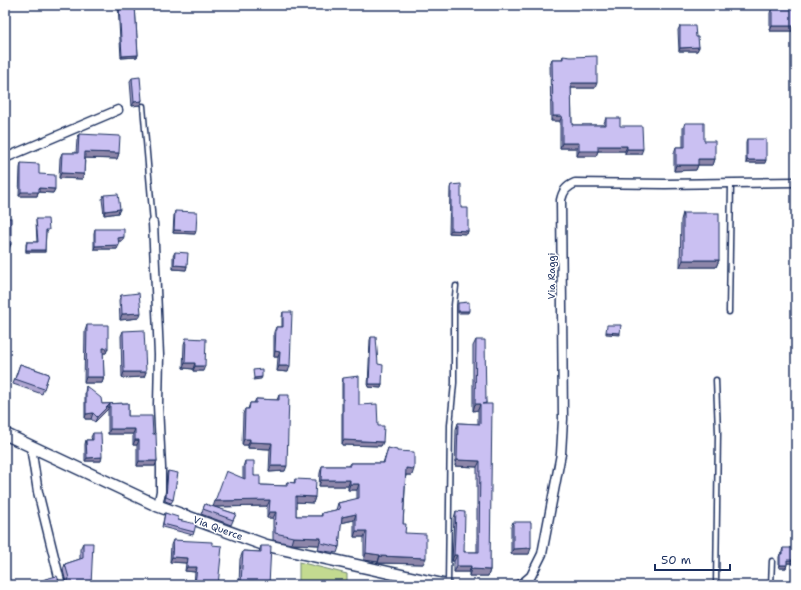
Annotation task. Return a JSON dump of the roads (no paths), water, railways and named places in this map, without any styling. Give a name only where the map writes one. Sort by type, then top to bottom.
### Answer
[{"type":"street","points":[[5,158],[118,110]]},
{"type":"street","name":"Via Raggi","points":[[518,585],[531,576],[542,554],[560,454],[563,419],[561,200],[563,193],[568,186],[575,183],[665,184],[796,182]]},
{"type":"street","points":[[153,223],[159,356],[158,404],[161,468],[161,491],[158,506]]},
{"type":"street","name":"Via Querce","points":[[5,434],[158,506],[265,545],[444,585]]},
{"type":"street","points":[[31,447],[38,492],[61,585]]},
{"type":"lane","points":[[143,106],[153,223]]},
{"type":"lane","points":[[729,312],[731,183]]},
{"type":"lane","points":[[448,585],[450,426],[454,383],[454,305],[456,286]]},
{"type":"lane","points":[[716,380],[718,433],[716,585]]},
{"type":"lane","points":[[772,561],[772,585]]}]
